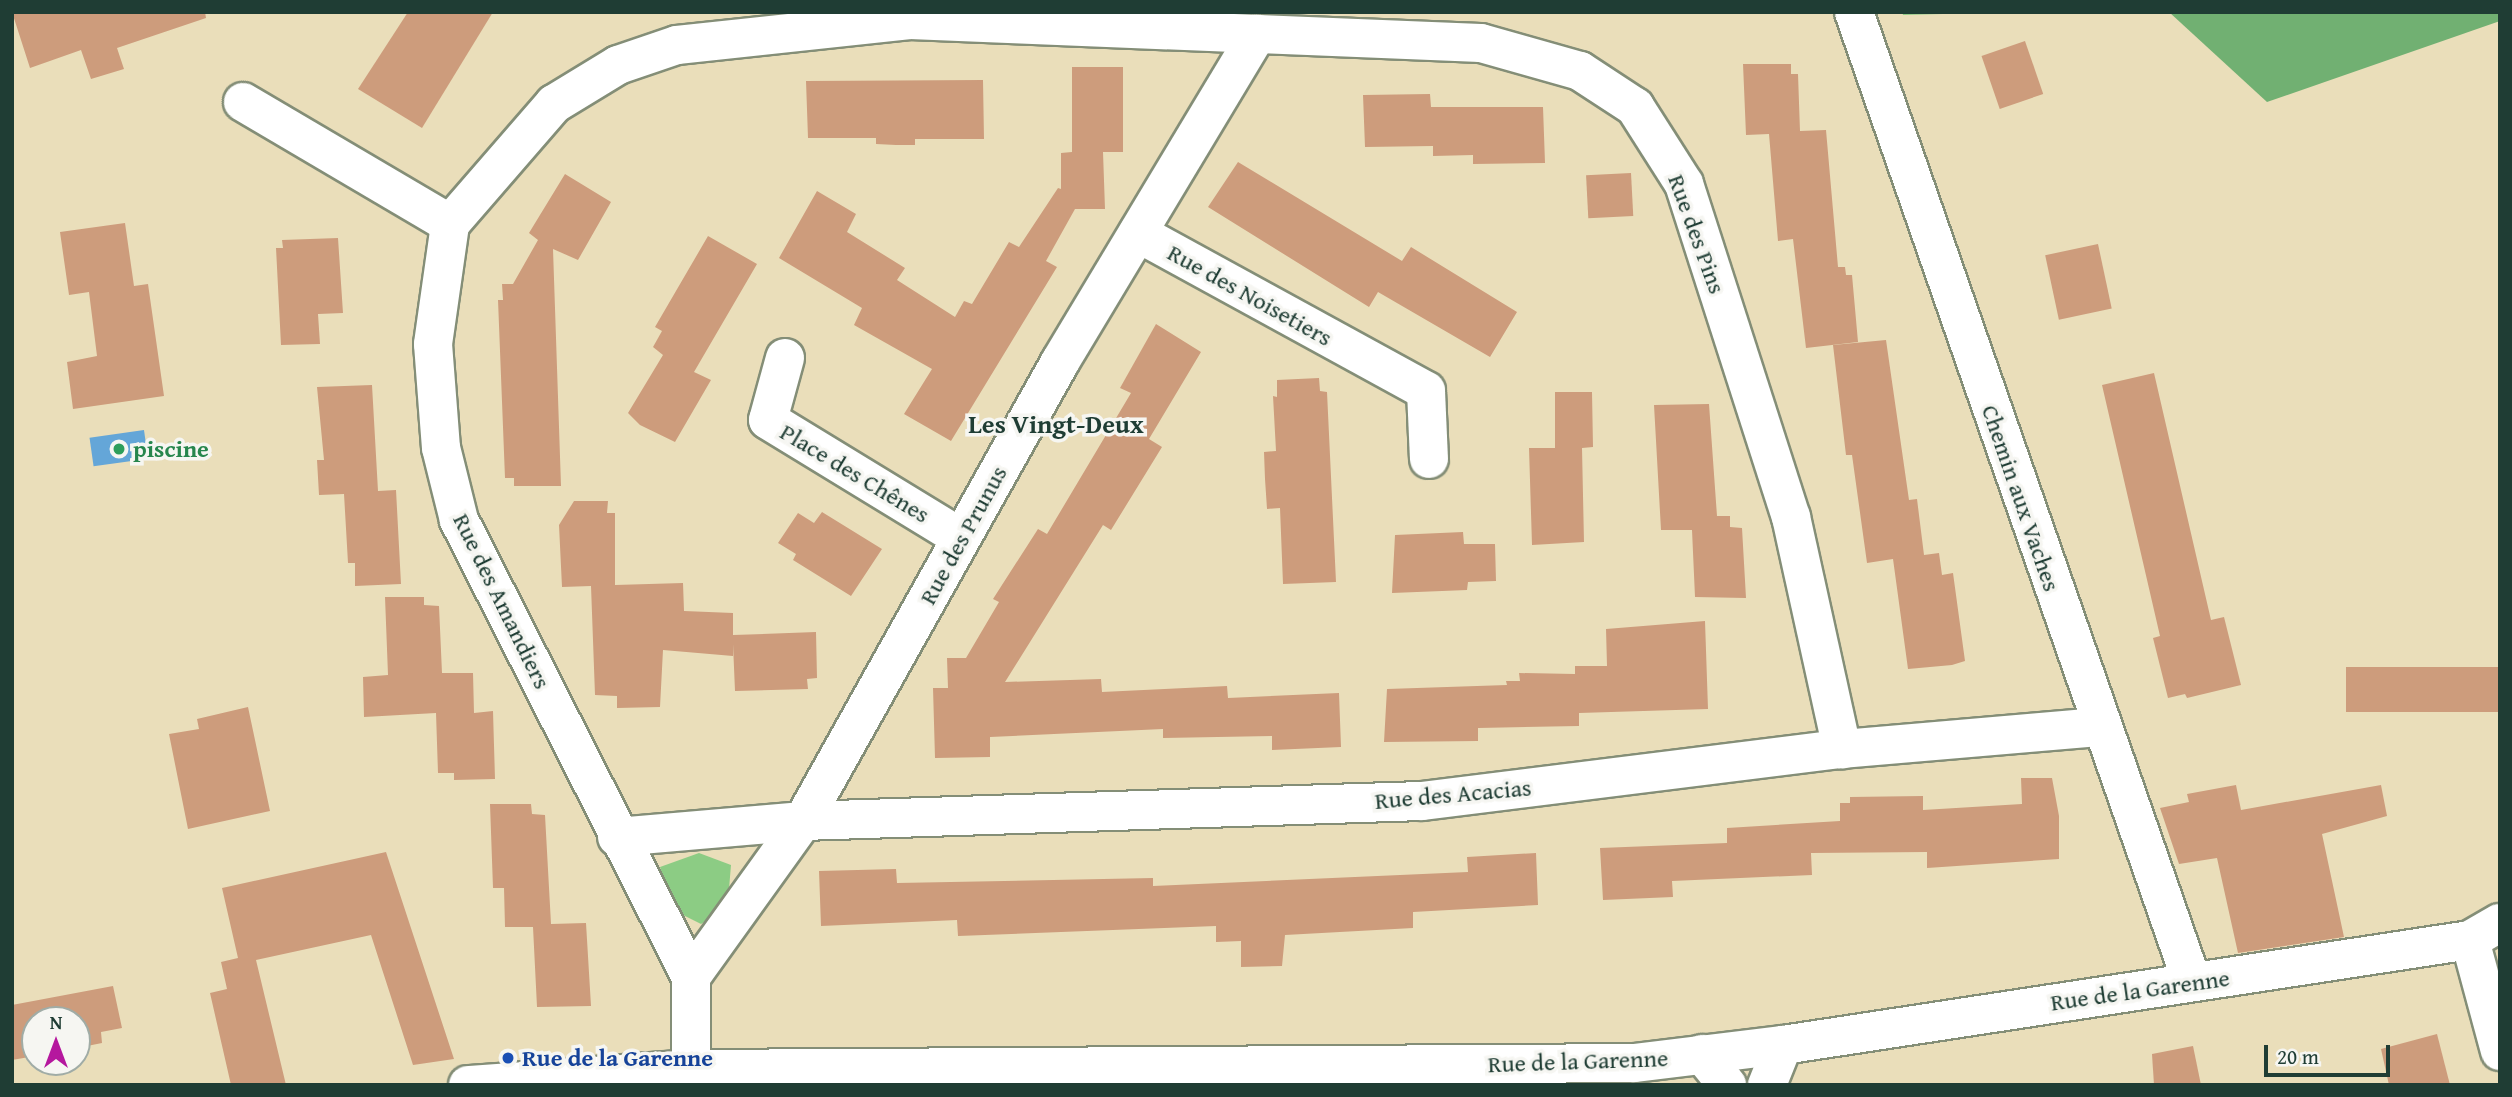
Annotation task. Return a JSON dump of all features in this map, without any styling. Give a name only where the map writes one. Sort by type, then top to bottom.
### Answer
[{"type":"street","name":"Chemin aux Vaches","points":[[1854,12],[2100,727],[2192,982]]},
{"type":"street","points":[[243,102],[450,224],[554,104],[618,65],[677,45],[910,20],[1257,34]]},
{"type":"street","name":"Rue des Prunus","points":[[691,977],[803,821],[961,538],[1257,34]]},
{"type":"street","name":"Rue des Pins","points":[[1257,34],[1481,43],[1580,71],[1635,107],[1684,184],[1791,517],[1842,749]]},
{"type":"street","name":"Rue des Amandiers","points":[[450,224],[433,344],[441,448],[459,520],[691,977],[691,1069]]},
{"type":"street","name":"Rue des Noisetiers","points":[[1138,233],[1426,391],[1429,459]]},
{"type":"street","name":"Place des Chênes","points":[[785,358],[768,420],[961,538]]},
{"type":"street","name":"Rue des Acacias","points":[[618,836],[803,821],[1422,801],[1842,749],[2100,727]]},
{"type":"street","points":[[2485,931],[2500,1051]]},
{"type":"street","name":"Rue de la Garenne","points":[[468,1085],[691,1069],[799,1078],[1634,1063],[1783,1045],[2192,982],[2485,931]]},
{"type":"street","points":[[1767,1085],[1783,1045]]},
{"type":"street","points":[[1702,1054],[1727,1085]]},
{"type":"green space","points":[[1902,12],[2023,12],[1903,15]]},
{"type":"green space","points":[[2169,12],[2500,12],[2500,21],[2267,102]]},
{"type":"green space","points":[[699,853],[731,865],[729,889],[717,914],[701,924],[671,909],[660,867]]},
{"type":"water","name":"piscine","points":[[144,430],[148,459],[94,466],[90,438]]},
{"type":"building","points":[[12,12],[205,12],[206,18],[117,48],[124,69],[91,79],[81,50],[30,68]]},
{"type":"building","points":[[408,12],[493,12],[422,128],[358,89]]},
{"type":"building","points":[[2025,41],[2043,94],[2000,109],[1982,56]]},
{"type":"building","points":[[1743,64],[1791,64],[1791,74],[1798,74],[1800,131],[1826,130],[1838,267],[1845,267],[1846,275],[1852,275],[1858,342],[1806,348],[1793,239],[1778,241],[1769,134],[1746,135]]},
{"type":"building","points":[[1072,67],[1123,67],[1123,152],[1103,152],[1105,209],[1075,209],[1046,261],[1057,267],[951,441],[904,414],[932,369],[854,325],[862,308],[779,258],[817,191],[856,214],[847,232],[905,268],[897,280],[955,317],[964,301],[972,304],[1009,242],[1019,247],[1058,188],[1061,189],[1061,153],[1072,152]]},
{"type":"building","points":[[983,80],[984,139],[915,139],[915,145],[896,145],[876,144],[876,138],[808,138],[806,81]]},
{"type":"building","points":[[1430,94],[1431,107],[1543,107],[1545,163],[1473,164],[1473,155],[1433,156],[1433,146],[1365,147],[1363,95]]},
{"type":"building","points":[[1238,162],[1402,261],[1411,247],[1517,312],[1490,357],[1378,292],[1369,307],[1208,207]]},
{"type":"building","points":[[1631,173],[1633,216],[1588,218],[1586,175]]},
{"type":"building","points":[[565,174],[611,202],[578,260],[553,249],[561,486],[514,486],[514,478],[505,478],[498,300],[503,300],[502,284],[513,284],[538,240],[529,233]]},
{"type":"building","points":[[125,223],[134,286],[148,284],[164,396],[73,409],[67,362],[97,356],[89,292],[69,295],[60,232]]},
{"type":"building","points":[[708,236],[757,264],[694,372],[711,380],[675,442],[640,425],[628,413],[663,355],[653,347],[662,331],[655,327]]},
{"type":"building","points":[[338,238],[343,313],[318,314],[320,344],[281,345],[276,248],[283,248],[282,240]]},
{"type":"building","points":[[2098,244],[2112,309],[2059,320],[2045,255]]},
{"type":"building","points":[[1156,324],[1201,352],[1149,439],[1162,447],[1111,530],[1103,525],[1005,682],[1101,679],[1102,692],[1227,686],[1228,698],[1339,693],[1341,747],[1272,750],[1272,736],[1163,738],[1163,729],[990,737],[990,757],[935,758],[933,688],[948,688],[947,658],[966,658],[999,602],[993,599],[1038,529],[1047,534],[1131,393],[1120,388]]},
{"type":"building","points":[[1886,340],[1909,500],[1917,499],[1924,555],[1939,553],[1942,575],[1953,573],[1965,661],[1952,665],[1908,669],[1893,559],[1867,563],[1852,455],[1846,455],[1833,345]]},
{"type":"building","points":[[2154,373],[2211,620],[2224,617],[2241,685],[2187,698],[2185,694],[2168,698],[2153,638],[2160,636],[2102,385]]},
{"type":"building","points":[[1319,378],[1320,391],[1327,392],[1336,582],[1283,584],[1280,508],[1267,509],[1265,479],[1264,452],[1276,451],[1273,396],[1277,397],[1277,380]]},
{"type":"building","points":[[372,385],[378,491],[396,490],[401,584],[355,586],[355,563],[348,563],[344,494],[319,495],[317,460],[324,460],[317,387]]},
{"type":"building","points":[[1555,392],[1592,392],[1593,447],[1582,448],[1584,542],[1532,545],[1529,448],[1555,448]]},
{"type":"building","points":[[1709,404],[1717,516],[1730,516],[1730,527],[1742,528],[1746,598],[1695,597],[1692,530],[1661,530],[1654,405]]},
{"type":"building","points":[[574,501],[608,501],[607,513],[615,513],[615,585],[683,583],[684,611],[733,613],[733,635],[816,632],[817,678],[807,679],[808,689],[735,691],[733,644],[733,656],[663,650],[660,707],[617,708],[617,696],[595,695],[591,586],[562,587],[559,525]]},
{"type":"building","points":[[822,512],[882,549],[851,596],[793,560],[796,554],[778,543],[798,513],[814,523]]},
{"type":"building","points":[[1463,532],[1464,544],[1495,544],[1496,581],[1468,582],[1467,590],[1392,593],[1395,535]]},
{"type":"building","points":[[385,597],[424,597],[424,605],[439,606],[442,673],[473,673],[474,713],[493,711],[495,779],[454,780],[454,773],[438,773],[436,713],[364,717],[363,677],[388,675]]},
{"type":"building","points":[[1705,621],[1708,709],[1579,713],[1579,726],[1478,728],[1478,741],[1384,742],[1387,689],[1507,685],[1506,681],[1520,681],[1519,673],[1575,674],[1575,666],[1607,666],[1606,629]]},
{"type":"building","points":[[2346,667],[2500,667],[2500,712],[2346,712]]},
{"type":"building","points":[[248,707],[270,811],[188,829],[169,734],[199,729],[197,719]]},
{"type":"building","points":[[2021,778],[2052,778],[2059,816],[2059,859],[1927,868],[1927,852],[1811,853],[1812,875],[1672,881],[1673,897],[1603,900],[1600,848],[1727,843],[1727,828],[1840,821],[1840,803],[1850,803],[1850,797],[1923,796],[1923,810],[2022,804]]},
{"type":"building","points":[[2236,785],[2241,810],[2381,785],[2387,816],[2322,834],[2344,937],[2238,953],[2217,858],[2179,864],[2160,808],[2189,802],[2187,794]]},
{"type":"building","points":[[490,804],[531,804],[532,814],[545,815],[551,924],[586,923],[591,1006],[537,1007],[533,927],[505,927],[504,888],[493,888]]},
{"type":"building","points":[[386,852],[454,1059],[413,1065],[371,935],[256,960],[286,1085],[231,1085],[210,993],[227,989],[221,962],[238,958],[222,888]]},
{"type":"building","points":[[1536,853],[1538,905],[1413,912],[1413,928],[1285,935],[1282,966],[1241,967],[1241,941],[1216,942],[1216,926],[958,936],[957,920],[821,926],[819,871],[896,869],[897,883],[1153,878],[1153,886],[1468,872],[1467,857]]},
{"type":"building","points":[[113,986],[122,1028],[101,1032],[102,1043],[91,1045],[91,1006],[21,1006],[21,1058],[12,1060],[12,1005]]},
{"type":"building","points":[[2437,1034],[2450,1085],[2389,1085],[2381,1049]]},
{"type":"building","points":[[2193,1046],[2201,1085],[2154,1085],[2152,1054]]},
{"type":"place","name":"piscine","points":[[119,449]]},
{"type":"place","name":"Rue de la Garenne","points":[[508,1058]]},
{"type":"district","name":"Les Vingt-Deux","points":[[1056,424]]}]
